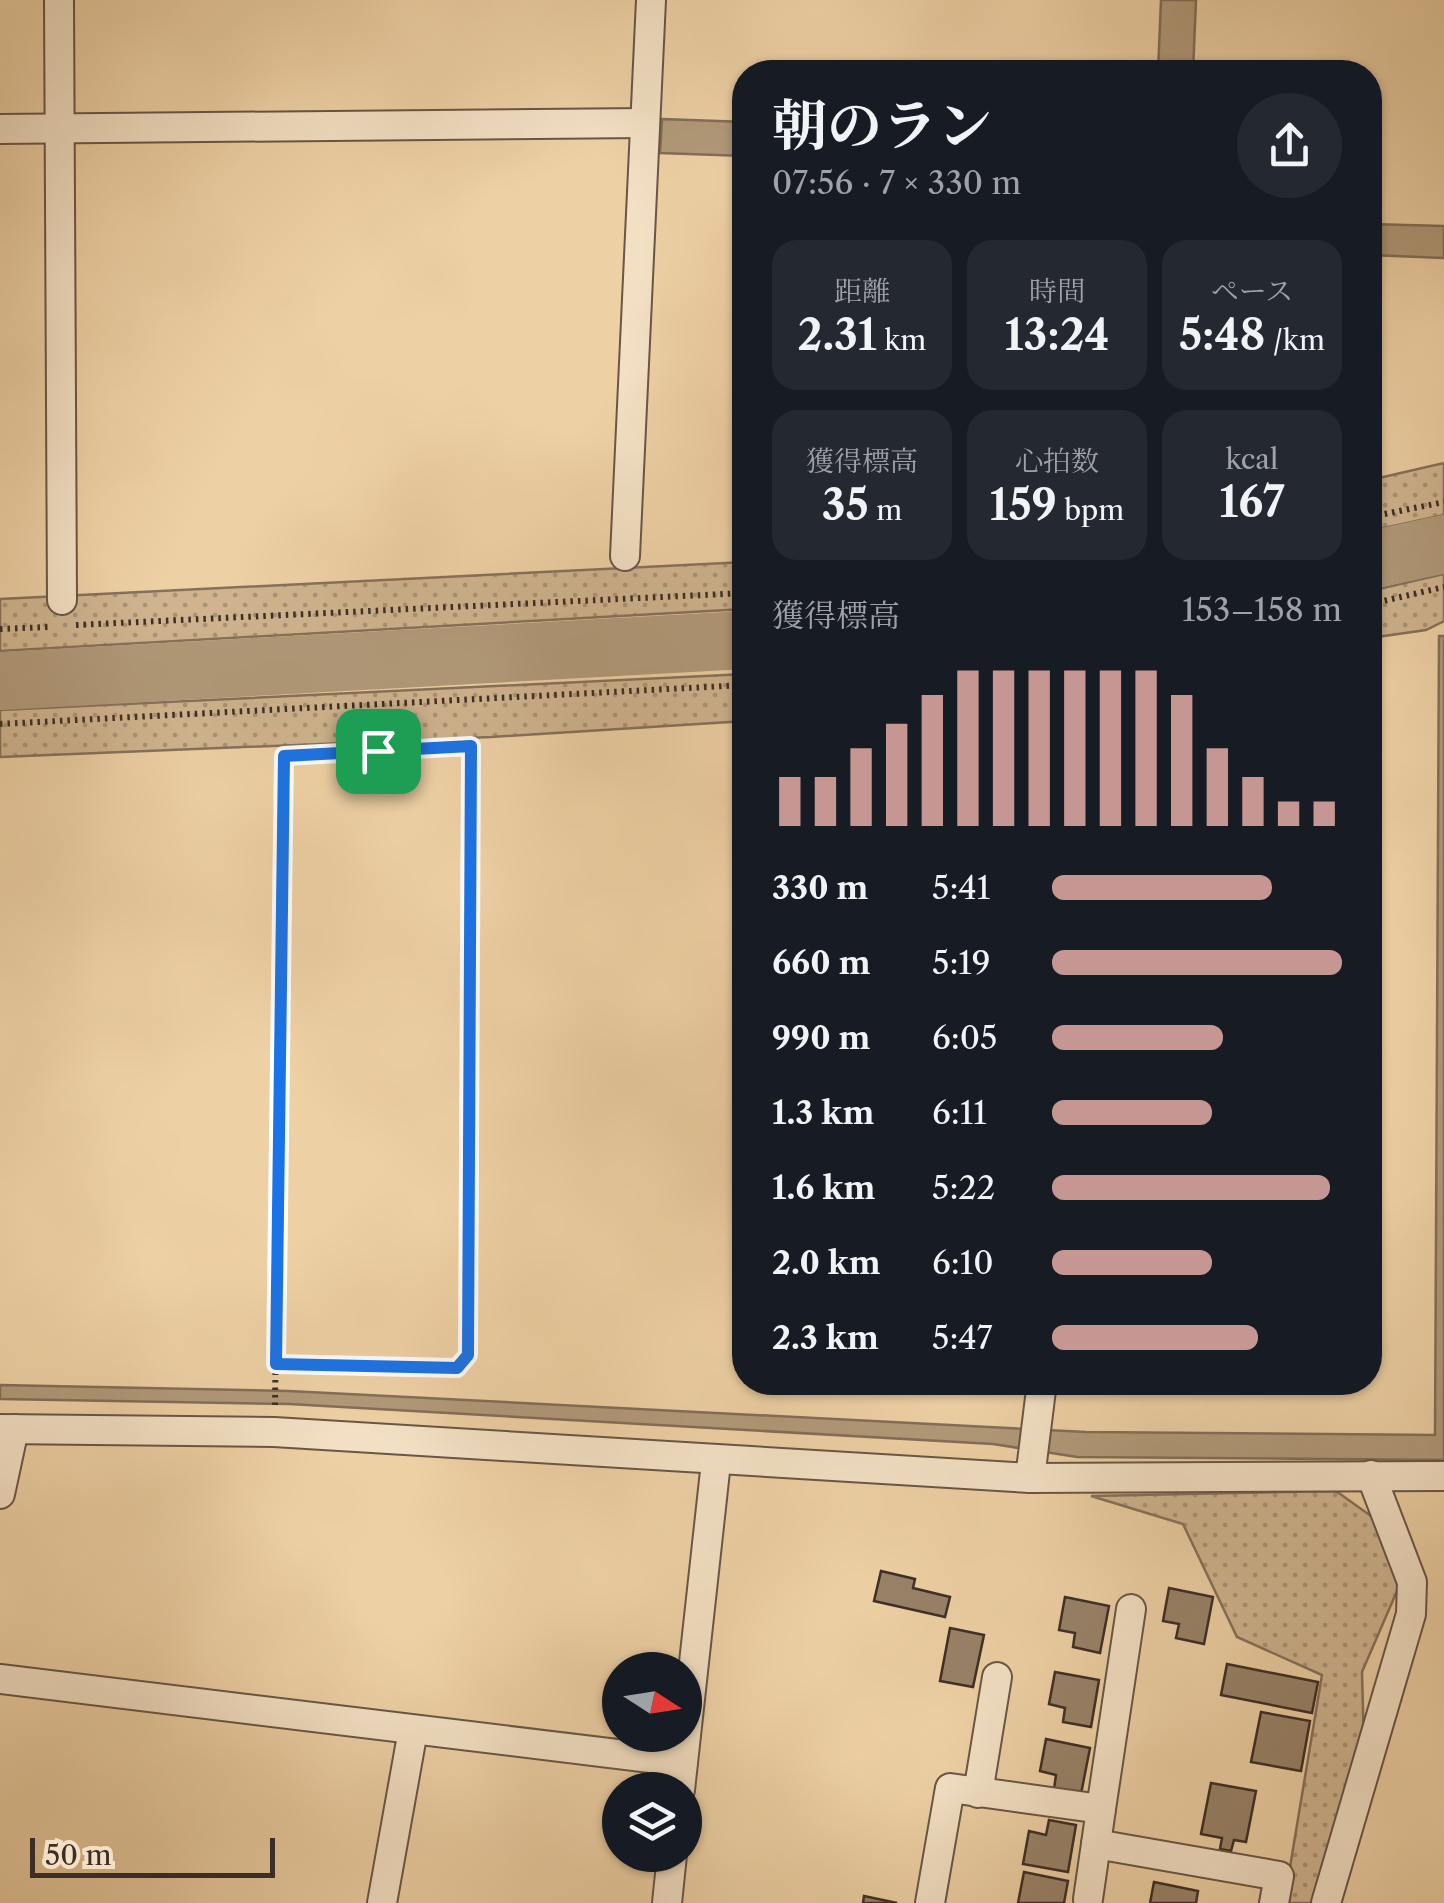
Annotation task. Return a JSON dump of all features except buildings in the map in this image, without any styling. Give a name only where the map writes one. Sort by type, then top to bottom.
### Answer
[{"type":"street","points":[[59,0],[62,600]]},
{"type":"street","points":[[625,556],[650,0]]},
{"type":"street","points":[[0,129],[645,123]]},
{"type":"street","points":[[1030,1395],[1035,1418]]},
{"type":"street","points":[[1030,1478],[1039,1395]]},
{"type":"street","points":[[0,1494],[7,1429],[274,1432],[716,1462],[1030,1478],[1444,1476]]},
{"type":"street","points":[[681,1772],[716,1462]]},
{"type":"street","points":[[1326,1903],[1411,1614],[1412,1582],[1371,1475]]},
{"type":"street","points":[[1088,1899],[1131,1609]]},
{"type":"street","points":[[978,1792],[997,1677]]},
{"type":"street","points":[[0,1679],[414,1730],[658,1772]]},
{"type":"street","points":[[382,1903],[414,1730]]},
{"type":"street","points":[[930,1903],[950,1788],[1101,1810]]},
{"type":"street","points":[[1096,1844],[1279,1876],[1274,1903]]},
{"type":"street","points":[[667,1903],[670,1872]]},
{"type":"path","points":[[1382,515],[1444,502]]},
{"type":"path","points":[[1382,601],[1444,588]]},
{"type":"path","points":[[0,629],[732,593]]},
{"type":"path","points":[[0,724],[732,685]]},
{"type":"path","points":[[274,1432],[284,756],[471,746],[468,1355],[457,1368],[276,1364]]},
{"type":"shaded area","points":[[1161,0],[1196,0],[1194,60],[1158,60]]},
{"type":"shaded area","points":[[662,119],[732,122],[732,156],[660,153]]},
{"type":"shaded area","points":[[1382,224],[1444,226],[1444,258],[1382,255]]},
{"type":"shaded area","points":[[1444,463],[1444,515],[1382,528],[1382,477]]},
{"type":"shaded area","points":[[732,563],[732,610],[0,651],[0,599]]},
{"type":"shaded area","points":[[1444,574],[1444,621],[1426,630],[1382,636],[1382,588]]},
{"type":"shaded area","points":[[1439,636],[1444,636],[1444,1460],[1077,1457],[993,1444],[289,1404],[0,1399],[0,1385],[289,1391],[1086,1432],[1435,1435]]},
{"type":"shaded area","points":[[732,675],[732,722],[491,737],[0,757],[0,710]]},
{"type":"shaded area","points":[[1336,1491],[1378,1521],[1400,1584],[1362,1672],[1364,1748],[1314,1903],[1284,1903],[1322,1675],[1237,1637],[1183,1524],[1091,1496]]},
{"type":"waterway","points":[[1382,557],[1444,544]]},
{"type":"waterway","points":[[0,681],[732,641]]},
{"type":"route","points":[[471,746],[468,1355],[457,1368],[276,1364],[284,756],[378,751],[471,746]]}]
